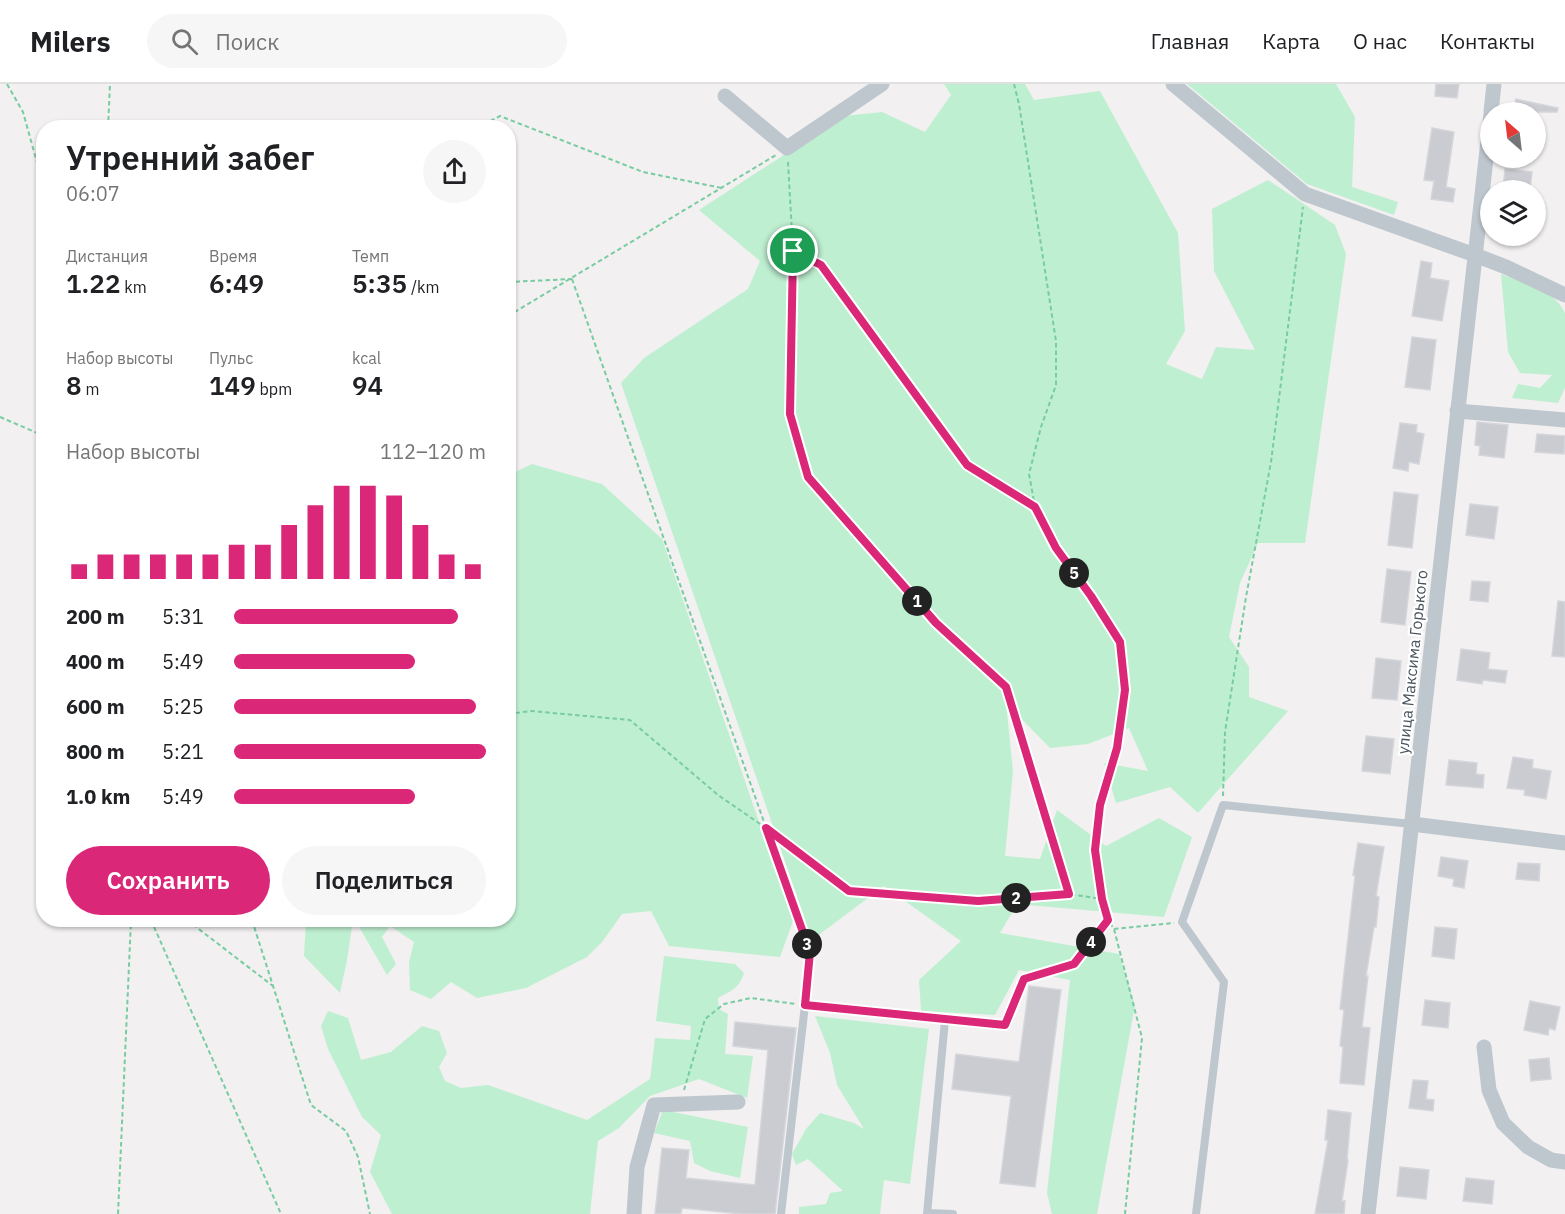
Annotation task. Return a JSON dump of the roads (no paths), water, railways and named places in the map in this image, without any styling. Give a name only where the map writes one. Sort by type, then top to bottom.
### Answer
[{"type":"street","points":[[725,96],[787,148],[882,84]]},
{"type":"street","points":[[1173,84],[1305,194],[1506,267],[1565,295]]},
{"type":"street","name":"улица Максима Горького","points":[[1492,102],[1494,84]]},
{"type":"street","name":"улица Максима Горького","points":[[1368,1214],[1485,168]]},
{"type":"street","points":[[1457,411],[1565,420]]},
{"type":"street","points":[[1413,824],[1565,843]]},
{"type":"street","points":[[1484,1047],[1489,1090],[1503,1123],[1528,1147],[1551,1160],[1565,1162]]},
{"type":"street","points":[[634,1214],[637,1167],[654,1105],[738,1102]]},
{"type":"lane","points":[[1196,1214],[1224,982],[1182,922],[1223,805],[1413,824]]},
{"type":"lane","points":[[781,1214],[805,1005],[945,1020],[927,1213],[953,1214]]}]
